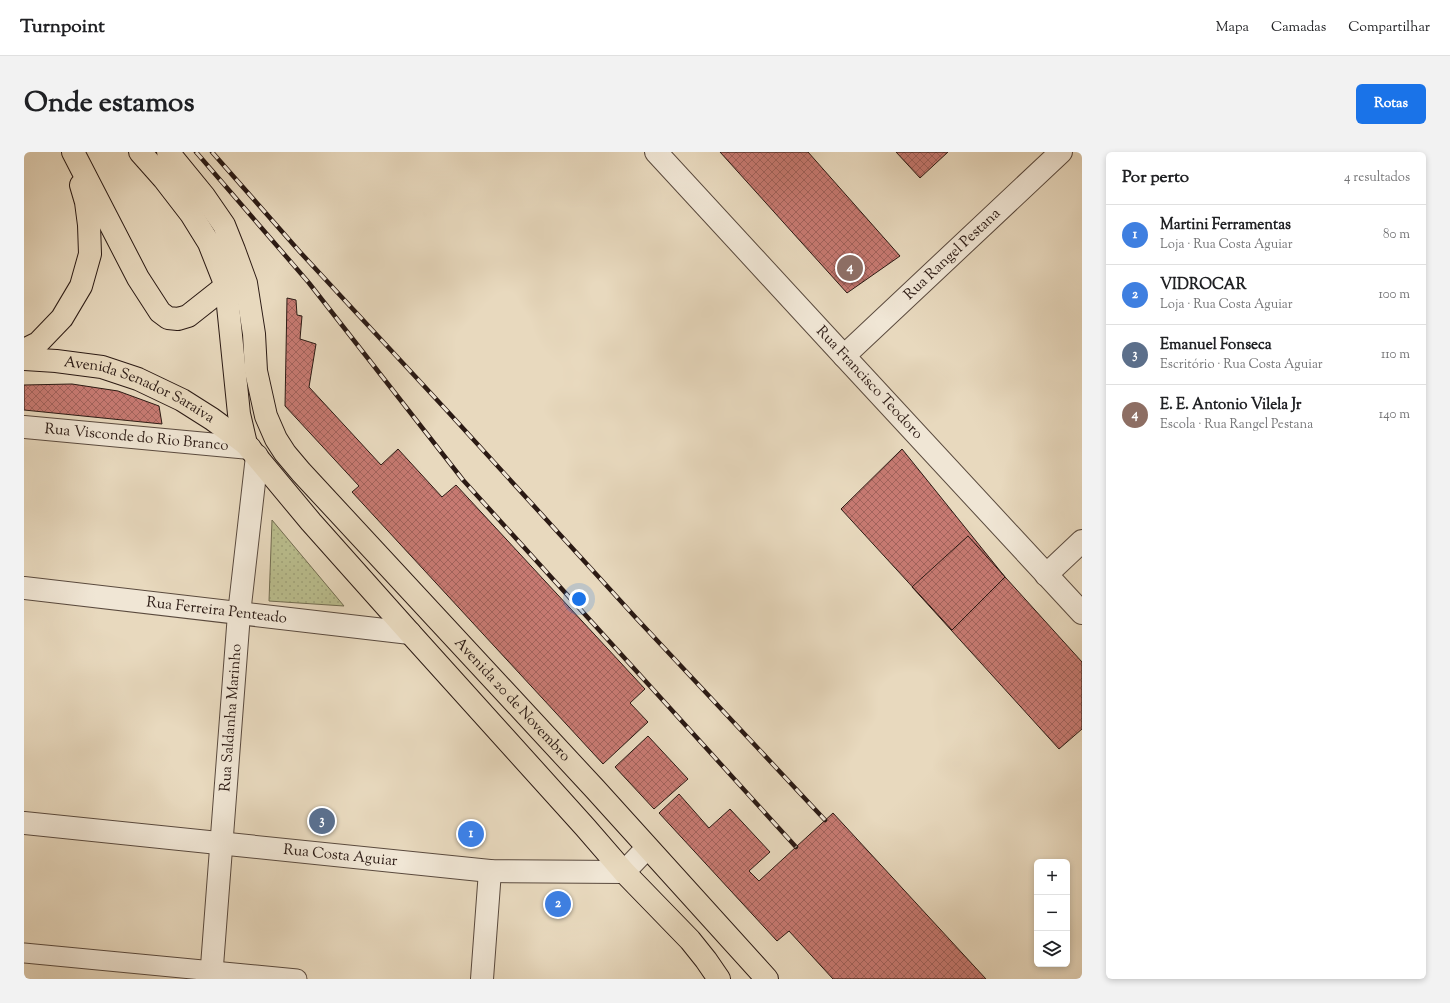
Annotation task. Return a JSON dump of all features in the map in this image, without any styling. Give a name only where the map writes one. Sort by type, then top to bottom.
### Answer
[{"type":"main road","points":[[72,152],[138,278],[160,312],[168,318],[178,319],[188,316],[226,286]]},
{"type":"main road","points":[[24,350],[38,343],[62,318],[81,286],[90,254],[89,225],[86,202],[72,152]]},
{"type":"main road","points":[[140,152],[164,179],[191,214],[209,243],[226,286],[239,414],[251,449]]},
{"type":"main road","name":"Avenida 20 de Novembro","points":[[168,152],[204,196],[224,225],[234,250],[246,283],[254,334],[256,370],[266,416],[285,453],[300,472],[590,784],[767,979]]},
{"type":"main road","name":"Avenida Senador Saraiva","points":[[24,359],[56,361],[102,367],[138,379],[182,400],[200,411],[251,449]]},
{"type":"main road","name":"Avenida 20 de Novembro","points":[[251,449],[311,522],[410,633],[624,872],[690,940],[719,979]]},
{"type":"street","name":"Rua Rangel Pestana","points":[[844,356],[1061,152]]},
{"type":"street","name":"Rua Francisco Teodoro","points":[[661,154],[844,356],[1082,613]]},
{"type":"street","name":"Rua Visconde do Rio Branco","points":[[24,427],[251,449]]},
{"type":"street","name":"Rua Saldanha Marinho","points":[[211,975],[251,449]]},
{"type":"street","points":[[1046,575],[1082,541]]},
{"type":"street","name":"Rua Ferreira Penteado","points":[[24,588],[410,633]]},
{"type":"street","name":"Rua Costa Aguiar","points":[[24,823],[490,870],[624,872]]},
{"type":"street","points":[[624,872],[647,848]]},
{"type":"street","points":[[482,979],[490,870]]},
{"type":"street","points":[[24,953],[211,975],[297,979]]},
{"type":"green space","points":[[272,520],[344,606],[269,601]]},
{"type":"building","points":[[720,152],[808,152],[900,256],[847,293]]},
{"type":"building","points":[[896,152],[948,152],[920,178]]},
{"type":"building","points":[[287,298],[296,300],[297,315],[302,316],[300,339],[316,344],[309,387],[381,465],[398,449],[442,497],[456,485],[645,689],[630,703],[648,722],[603,764],[352,492],[359,486],[285,406]]},
{"type":"building","points":[[72,384],[118,391],[159,406],[162,424],[24,410],[24,385]]},
{"type":"building","points":[[902,449],[1005,577],[952,630],[841,509]]},
{"type":"building","points":[[968,536],[1082,662],[1082,729],[1059,749],[912,587]]},
{"type":"building","points":[[648,736],[688,779],[654,809],[615,767]]},
{"type":"building","points":[[679,794],[709,828],[730,809],[770,852],[749,871],[759,881],[833,813],[986,979],[833,979],[789,931],[777,941],[659,813]]},
{"type":"railway","points":[[196,152],[309,283],[463,480],[796,847]]},
{"type":"railway","points":[[212,152],[300,252],[637,619],[825,820]]},
{"type":"place","name":"E. E. Antonio Vilela Jr","points":[[850,268]]},
{"type":"place","name":"Emanuel Fonseca","points":[[322,821]]},
{"type":"place","name":"Martini Ferramentas","points":[[471,834]]},
{"type":"place","name":"VIDROCAR","points":[[558,904]]}]
